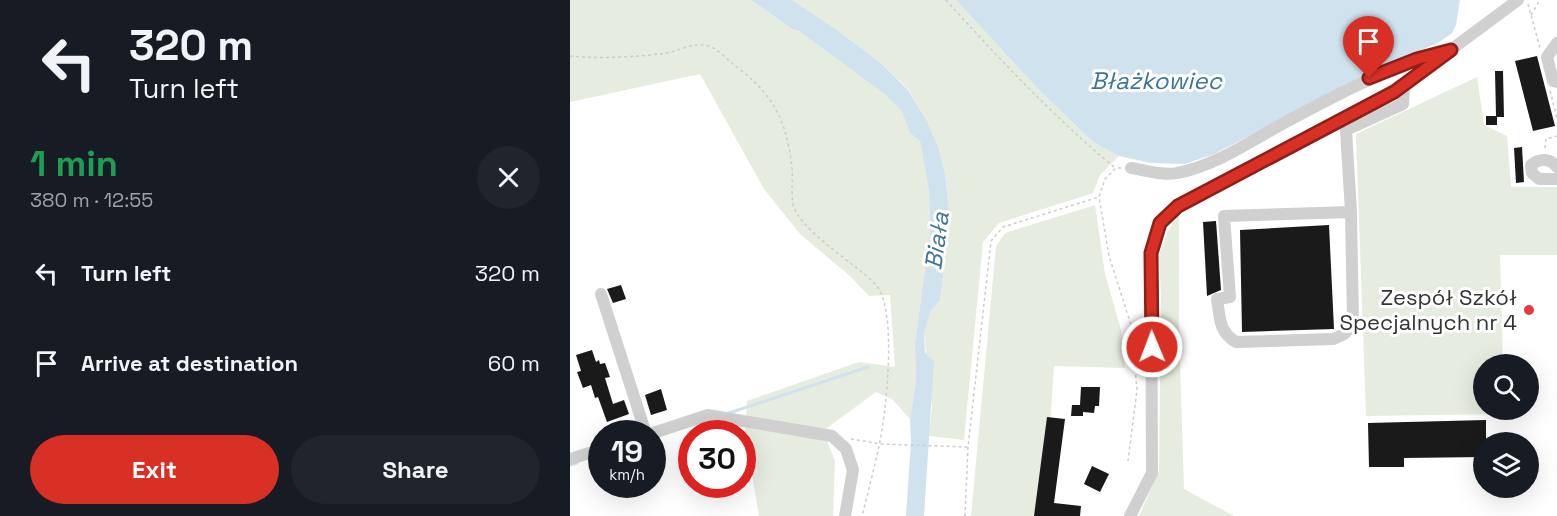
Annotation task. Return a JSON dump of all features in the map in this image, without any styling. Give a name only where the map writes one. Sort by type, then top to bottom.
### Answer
[{"type":"street","points":[[1130,516],[1152,473],[1151,253],[1160,223],[1178,206],[1404,86],[1518,0]]},
{"type":"street","points":[[1557,43],[1547,57],[1553,81],[1557,82]]},
{"type":"street","points":[[1131,168],[1173,174],[1194,169],[1221,158],[1369,78],[1417,59],[1451,50]]},
{"type":"street","points":[[1351,212],[1224,216],[1230,297],[1217,299],[1221,326],[1227,336],[1236,342],[1333,339],[1343,336],[1349,330],[1353,321],[1351,212],[1346,130],[1403,104],[1404,86]]},
{"type":"street","points":[[1557,167],[1552,162],[1543,160],[1531,165],[1532,173],[1543,180],[1557,179]]},
{"type":"street","points":[[601,294],[643,420]]},
{"type":"street","points":[[666,428],[708,415],[832,436],[846,448],[854,470],[845,516]]},
{"type":"street","points":[[570,459],[588,453]]},
{"type":"path","points":[[946,0],[991,50],[1081,139],[1116,168],[1131,168]]},
{"type":"path","points":[[1531,15],[1540,0]]},
{"type":"path","points":[[570,56],[587,58],[663,54],[687,47],[709,46],[746,74],[770,98],[786,131],[792,170],[793,205],[806,225],[878,287],[886,311],[889,356],[880,444],[862,516]]},
{"type":"path","points":[[1543,160],[1546,138],[1557,136]]},
{"type":"path","points":[[1116,168],[1105,179],[1099,197],[1109,256],[1131,326],[1137,390],[1128,461]]},
{"type":"path","points":[[964,516],[968,447],[991,241],[1003,227],[1099,197]]},
{"type":"path","points":[[851,439],[880,444],[968,447]]},
{"type":"shaded area","points":[[570,0],[751,0],[792,29],[799,31],[883,93],[901,110],[910,133],[920,141],[929,191],[930,233],[915,343],[916,381],[910,419],[892,399],[876,392],[823,431],[835,461],[833,516],[759,516],[756,498],[756,420],[746,420],[747,401],[859,362],[895,367],[890,295],[869,296],[850,276],[801,235],[764,189],[700,74],[570,102]]},
{"type":"shaded area","points":[[792,0],[956,0],[1039,90],[1093,142],[1119,156],[1100,175],[1093,193],[999,223],[983,242],[964,440],[929,436],[932,407],[924,335],[930,312],[940,300],[948,238],[949,209],[945,174],[939,149],[927,121],[908,89],[884,66]]},
{"type":"shaded area","points":[[1477,77],[1484,125],[1507,136],[1511,187],[1557,187],[1557,255],[1500,255],[1503,354],[1473,354],[1473,414],[1366,416],[1356,134]]},
{"type":"shaded area","points":[[1095,205],[1105,274],[1121,330],[1125,368],[1054,366],[1044,516],[971,516],[996,246],[1005,233]]},
{"type":"shaded area","points":[[1179,214],[1179,331],[1184,489],[1234,516],[1139,516],[1159,471],[1161,297],[1159,255],[1168,231]]},
{"type":"water","name":"Biała","points":[[751,0],[792,0],[884,66],[908,90],[927,121],[939,149],[945,174],[949,209],[948,238],[940,300],[930,312],[924,335],[925,353],[934,361],[924,516],[906,516],[911,442],[910,419],[916,381],[915,343],[930,233],[929,191],[920,141],[910,133],[901,110],[883,93],[799,31],[792,29]]},
{"type":"water","name":"Błażkowiec","points":[[956,0],[1460,0],[1456,25],[1452,33],[1438,43],[1399,59],[1214,154],[1185,164],[1151,163],[1119,156],[1093,142],[1039,90]]},
{"type":"building","points":[[1537,56],[1555,126],[1533,131],[1515,61]]},
{"type":"building","points":[[1495,71],[1503,71],[1504,117],[1497,117],[1497,125],[1486,125],[1486,116],[1496,116]]},
{"type":"building","points":[[1522,147],[1524,182],[1516,183],[1514,148]]},
{"type":"building","points":[[1216,221],[1221,290],[1207,296],[1203,222]]},
{"type":"building","points":[[1329,225],[1334,329],[1242,332],[1240,230]]},
{"type":"building","points":[[621,285],[626,299],[613,303],[607,289]]},
{"type":"building","points":[[592,350],[596,362],[599,360],[600,364],[605,363],[610,377],[605,378],[613,404],[624,400],[629,414],[606,420],[591,385],[583,388],[577,372],[581,371],[576,355]]},
{"type":"building","points":[[1081,387],[1100,387],[1099,406],[1095,406],[1094,413],[1083,412],[1083,416],[1071,416],[1072,405],[1080,405]]},
{"type":"building","points":[[661,389],[667,410],[651,415],[645,395]]},
{"type":"building","points":[[1047,417],[1065,419],[1054,503],[1081,506],[1080,516],[1034,516]]},
{"type":"building","points":[[1486,420],[1486,432],[1473,432],[1473,457],[1404,458],[1404,467],[1369,467],[1368,423]]},
{"type":"building","points":[[1092,466],[1109,474],[1100,492],[1084,484]]},
{"type":"waterway","points":[[729,413],[868,367]]},
{"type":"waterway","points":[[570,465],[577,463]]},
{"type":"place","name":"Zespół Szkół Specjalnych nr 4","points":[[1529,310]]},
{"type":"route","points":[[1152,347],[1151,253],[1160,223],[1178,206],[1394,92],[1451,50],[1417,59],[1369,78]]}]
